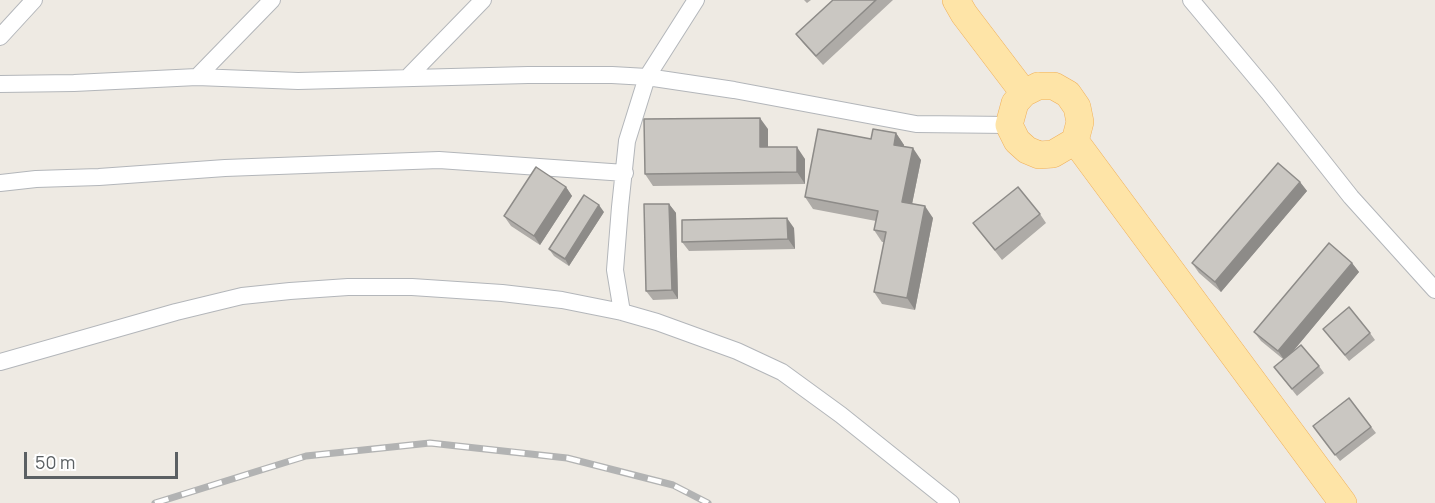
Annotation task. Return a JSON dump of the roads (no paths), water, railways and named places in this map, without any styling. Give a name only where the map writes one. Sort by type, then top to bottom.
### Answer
[{"type":"main road","points":[[956,0],[964,14],[1024,93]]},
{"type":"main road","points":[[1038,86],[1054,86],[1068,94],[1077,106],[1080,122],[1075,141],[1053,154],[1039,155],[1027,150],[1017,141],[1009,125],[1015,103],[1024,93],[1038,86]]},
{"type":"main road","points":[[1075,141],[1343,503]]},
{"type":"street","points":[[0,37],[34,0]]},
{"type":"street","points":[[197,77],[272,0]]},
{"type":"street","points":[[407,78],[483,0]]},
{"type":"street","points":[[622,312],[615,270],[627,141],[646,77],[696,0]]},
{"type":"street","points":[[1191,0],[1351,197],[1435,290]]},
{"type":"street","points":[[0,84],[197,77],[298,81],[528,75],[646,77],[734,90],[916,124],[1009,125]]},
{"type":"street","points":[[0,183],[225,168],[439,160],[625,173]]},
{"type":"street","points":[[0,362],[176,312],[242,296],[348,287],[412,287],[562,300],[622,312],[657,322],[737,351],[782,372],[841,415],[951,503]]},
{"type":"railway","points":[[155,503],[306,456],[430,443],[567,458],[673,485],[708,503]]}]
